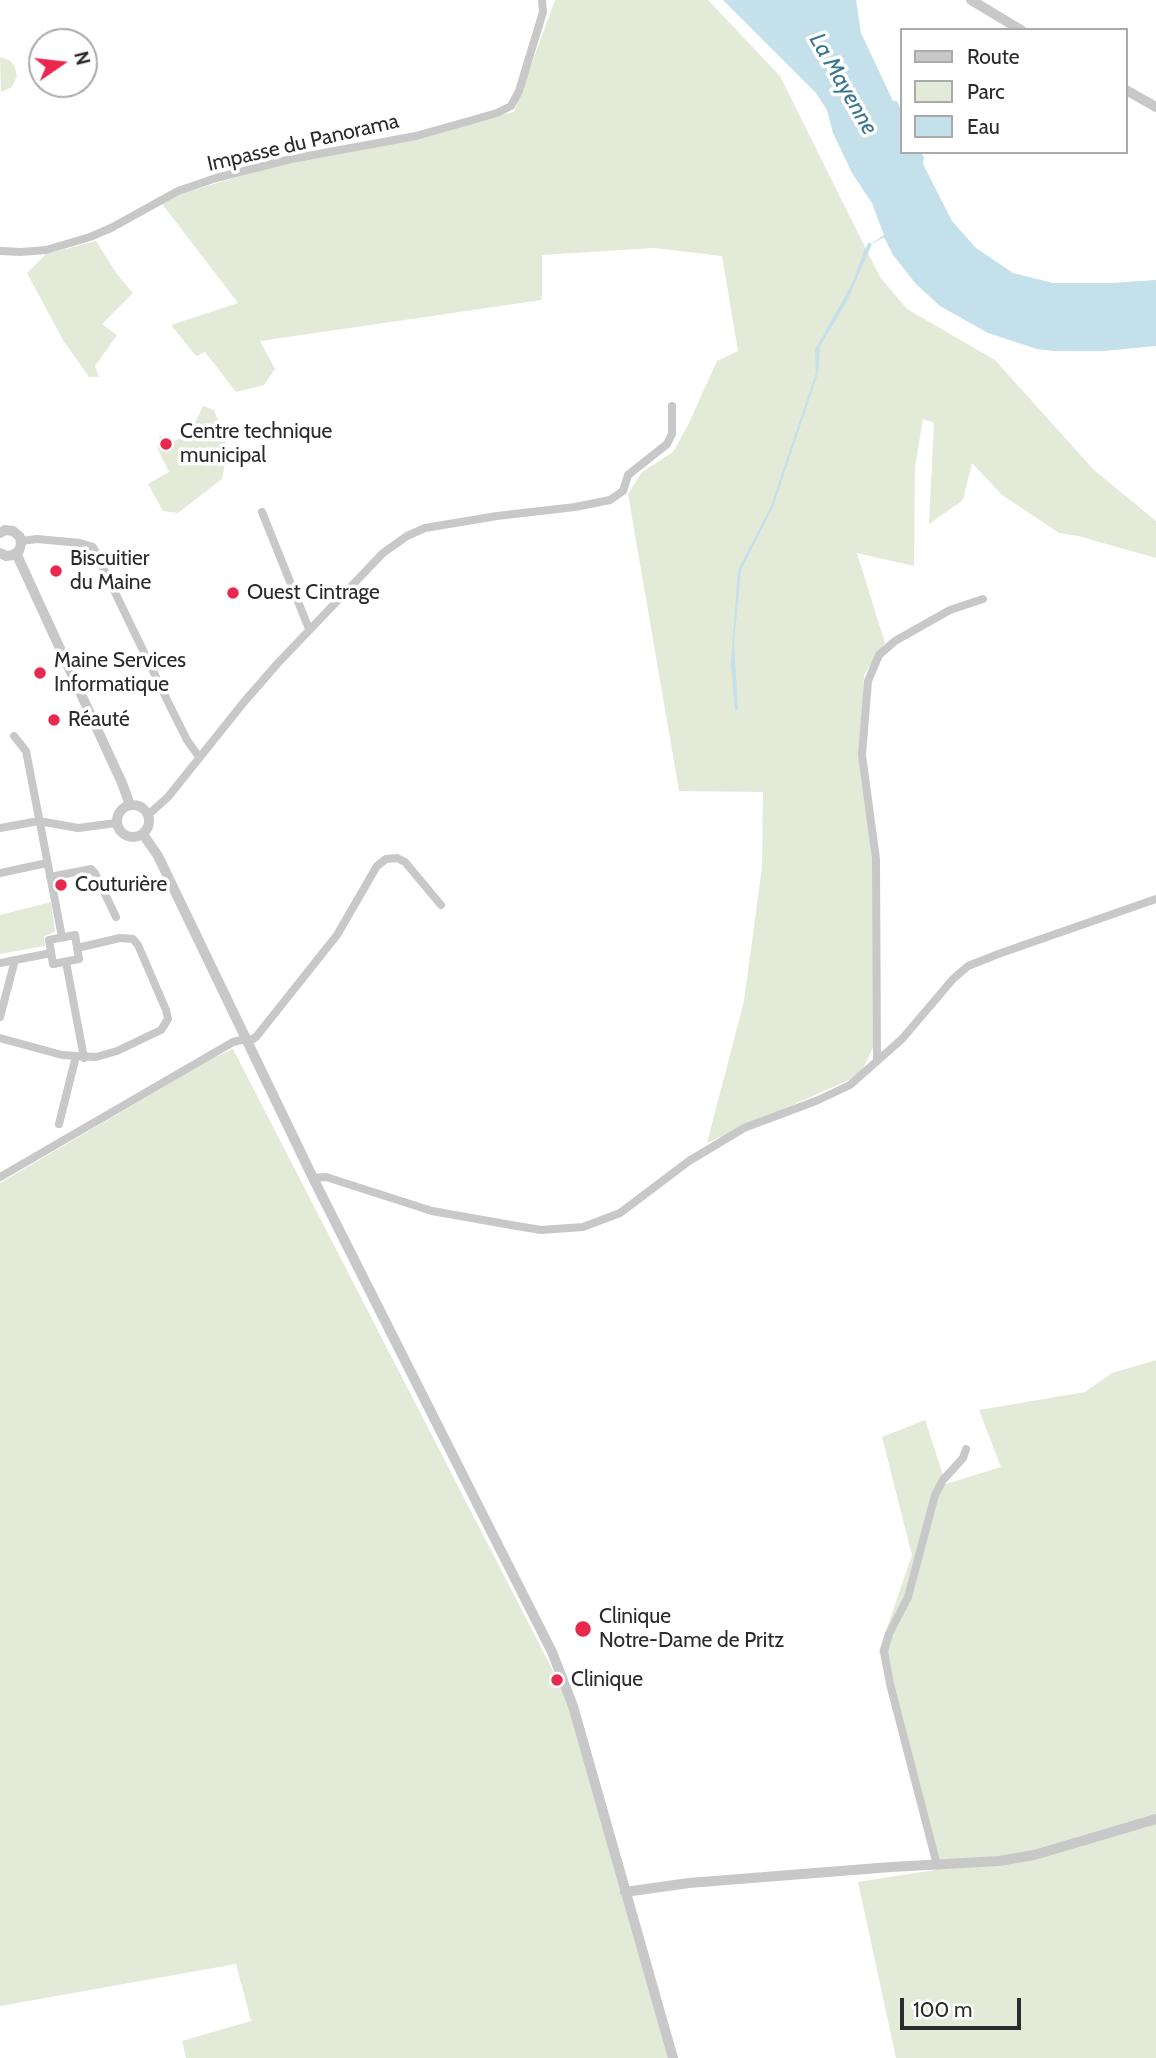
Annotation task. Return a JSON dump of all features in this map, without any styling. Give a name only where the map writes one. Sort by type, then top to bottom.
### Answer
[{"type":"street","name":"Impasse du Panorama","points":[[0,251],[46,250],[90,237],[178,191],[216,178],[291,159],[416,136],[497,113],[511,106],[519,91],[543,12],[542,0]]},
{"type":"street","points":[[971,0],[988,5],[1018,28]]},
{"type":"street","points":[[1128,91],[1156,107]]},
{"type":"street","points":[[148,815],[168,797],[244,702],[309,629],[383,553],[407,536],[425,528],[610,500],[623,491],[628,475],[667,444],[672,434],[672,407]]},
{"type":"street","points":[[262,512],[309,629]]},
{"type":"street","points":[[0,553],[9,556],[21,548],[17,533],[2,528]]},
{"type":"street","points":[[21,541],[37,539],[88,544],[93,547],[187,740],[199,757]]},
{"type":"street","points":[[16,553],[130,805]]},
{"type":"street","points":[[877,1060],[876,859],[862,755],[868,681],[879,655],[895,641],[950,610],[983,599]]},
{"type":"street","points":[[14,736],[26,751],[62,937]]},
{"type":"street","points":[[130,805],[143,807],[148,815],[149,825],[143,834],[138,836],[127,836],[117,823],[121,810],[130,805]]},
{"type":"street","points":[[0,828],[39,821],[78,828],[117,823]]},
{"type":"street","points":[[143,834],[158,856],[313,1178],[556,1661],[573,1706],[673,2058]]},
{"type":"street","points":[[0,1177],[233,1042],[256,1037],[337,935],[377,866],[386,859],[397,858],[405,862],[441,905]]},
{"type":"street","points":[[0,873],[47,863]]},
{"type":"street","points":[[50,877],[91,869],[116,917]]},
{"type":"street","points":[[313,1178],[326,1177],[432,1210],[510,1225],[541,1230],[583,1227],[620,1213],[689,1161],[744,1128],[850,1085],[902,1038],[953,979],[968,967],[1156,899]]},
{"type":"street","points":[[75,935],[77,947],[79,959],[53,964],[49,940],[75,935]]},
{"type":"street","points":[[0,1038],[62,1055],[96,1057],[117,1051],[161,1030],[167,1019],[166,1010],[138,945],[132,939],[120,937],[77,947]]},
{"type":"street","points":[[0,962],[51,953]]},
{"type":"street","points":[[0,1017],[15,960]]},
{"type":"street","points":[[59,1124],[80,1057],[66,962]]},
{"type":"street","points":[[937,1865],[890,1684],[884,1651],[889,1634],[908,1598],[935,1495],[943,1480],[964,1458],[966,1449]]},
{"type":"street","points":[[625,1892],[666,1885],[999,1861],[1034,1855],[1156,1819]]},
{"type":"green space","points":[[555,0],[708,0],[780,76],[880,277],[907,309],[995,360],[1094,470],[1156,521],[1156,558],[1059,533],[1002,495],[972,463],[963,500],[929,524],[934,423],[923,419],[915,467],[914,566],[857,553],[885,643],[864,675],[861,752],[874,880],[875,1043],[860,1075],[707,1143],[744,1001],[762,867],[763,792],[679,791],[628,494],[642,472],[673,452],[717,361],[738,351],[722,256],[654,248],[542,255],[542,300],[260,341],[275,369],[264,385],[236,392],[205,352],[196,356],[171,325],[238,303],[159,200],[309,156],[514,112]]},
{"type":"green space","points":[[0,57],[14,65],[17,76],[12,87],[1,92]]},
{"type":"green space","points":[[96,241],[116,273],[133,293],[102,324],[117,335],[95,366],[99,377],[89,377],[63,340],[27,273],[46,254]]},
{"type":"green space","points":[[203,406],[214,410],[228,449],[222,479],[178,513],[163,511],[148,484],[169,472],[157,447],[160,436],[175,441],[191,431]]},
{"type":"green space","points":[[51,902],[55,932],[44,936],[45,946],[0,954],[0,915]]},
{"type":"green space","points":[[233,1049],[565,1694],[674,2058],[186,2058],[182,2041],[251,2021],[236,1964],[0,2006],[0,1183],[213,1058]]},
{"type":"green space","points":[[1156,1360],[1156,2058],[896,2058],[858,1882],[935,1870],[879,1651],[912,1555],[882,1437],[925,1420],[946,1484],[1001,1467],[979,1410],[1085,1392],[1112,1373]]},
{"type":"water","name":"La Mayenne","points":[[723,0],[856,0],[861,33],[893,101],[897,101],[900,108],[900,154],[922,154],[923,164],[952,221],[976,248],[1013,273],[1053,283],[1156,280],[1156,346],[1104,351],[1055,351],[1037,349],[988,333],[940,306],[916,284],[893,255],[884,237],[872,244],[846,303],[820,346],[818,373],[773,507],[741,570],[734,643],[738,709],[735,711],[731,663],[738,570],[771,506],[816,373],[815,350],[853,282],[869,242],[871,244],[884,235],[872,203],[852,173],[833,133],[827,110],[816,93]]},
{"type":"place","name":"Centre technique municipal","points":[[166,444]]},
{"type":"place","name":"Biscuitier du Maine","points":[[56,571]]},
{"type":"place","name":"Ouest Cintrage","points":[[233,593]]},
{"type":"place","name":"Maine Services Informatique","points":[[40,673]]},
{"type":"place","name":"Réauté","points":[[54,720]]},
{"type":"place","name":"Couturière","points":[[61,885]]},
{"type":"place","name":"Clinique Notre-Dame de Pritz","points":[[583,1629]]},
{"type":"place","name":"Clinique","points":[[557,1680]]}]
